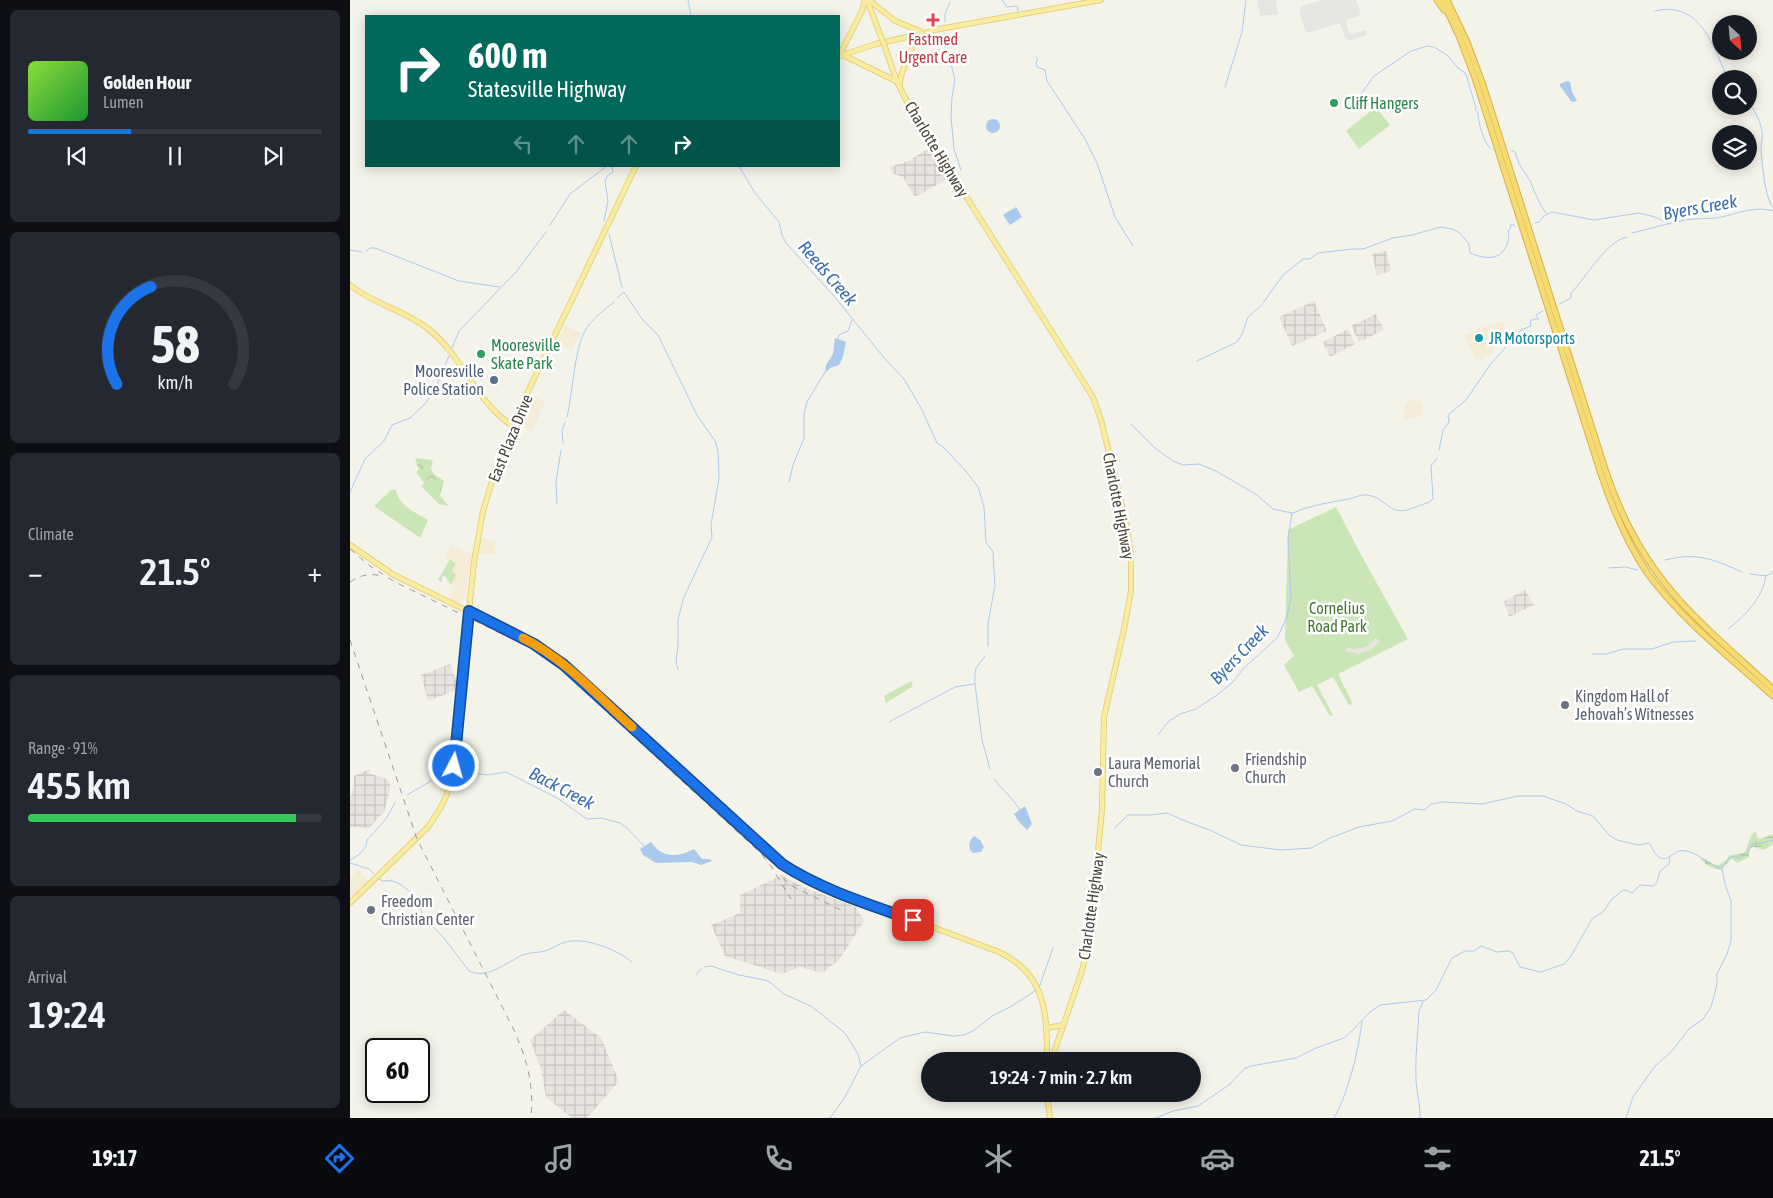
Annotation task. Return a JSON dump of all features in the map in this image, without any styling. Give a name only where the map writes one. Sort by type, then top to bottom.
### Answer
[{"type":"highway","points":[[1437,0],[1455,27]]},
{"type":"highway","points":[[1442,0],[1475,78],[1600,471],[1620,526],[1638,558],[1668,597],[1773,696]]},
{"type":"highway","points":[[1448,0],[1480,76],[1609,480],[1627,523],[1648,560],[1677,598],[1773,689]]},
{"type":"main road","points":[[840,54],[867,0],[906,26],[921,33]]},
{"type":"main road","name":"Charlotte Highway","points":[[867,0],[876,21]]},
{"type":"main road","name":"Charlotte Highway","points":[[867,0],[899,85],[912,111],[1093,397],[1101,420],[1129,539],[1132,575],[1129,608],[1104,717],[1102,810],[1090,935],[1082,971],[1053,1052]]},
{"type":"main road","points":[[840,54],[876,41],[1101,0]]},
{"type":"main road","points":[[862,11],[866,9],[871,11]]},
{"type":"main road","points":[[876,21],[875,11],[880,10]]},
{"type":"main road","points":[[906,26],[908,35],[915,42]]},
{"type":"main road","points":[[840,54],[887,76],[899,85],[902,72],[921,33]]},
{"type":"main road","points":[[845,43],[851,50]]},
{"type":"main road","points":[[850,60],[849,54],[851,50]]},
{"type":"main road","points":[[887,76],[892,74],[893,68],[902,72]]},
{"type":"main road","name":"East Plaza Drive","points":[[350,903],[428,827],[447,794],[454,760],[474,562],[493,478],[513,426],[636,167]]},
{"type":"main road","points":[[350,285],[369,298],[427,327],[440,340],[496,413],[513,426]]},
{"type":"main road","points":[[350,545],[394,575],[534,644],[564,665],[782,864],[840,894],[999,952],[1016,962],[1030,976],[1040,993],[1046,1012],[1047,1051]]},
{"type":"main road","points":[[1046,1028],[1063,1025]]},
{"type":"main road","points":[[1048,1102],[1050,1118]]},
{"type":"shaded area","points":[[1258,0],[1276,0],[1278,14],[1260,16]]},
{"type":"shaded area","points":[[1323,0],[1356,0],[1361,15],[1346,20],[1348,30],[1350,34],[1365,30],[1367,35],[1349,41],[1345,37],[1340,23],[1307,33],[1299,11],[1302,6]]},
{"type":"shaded area","points":[[931,147],[950,177],[914,196],[903,177],[892,173],[890,167],[908,161]]},
{"type":"shaded area","points":[[1386,251],[1391,271],[1377,275],[1372,254]]},
{"type":"shaded area","points":[[1314,301],[1327,331],[1292,346],[1279,317]]},
{"type":"shaded area","points":[[1376,314],[1384,330],[1359,342],[1351,326]]},
{"type":"shaded area","points":[[1503,320],[1506,329],[1498,334],[1499,340],[1492,353],[1483,360],[1475,358],[1464,335]]},
{"type":"shaded area","points":[[565,325],[581,333],[572,350],[557,343]]},
{"type":"shaded area","points":[[1348,329],[1355,344],[1330,357],[1323,342]]},
{"type":"shaded area","points":[[531,395],[545,402],[533,431],[518,425]]},
{"type":"shaded area","points":[[1413,399],[1422,402],[1423,409],[1420,416],[1412,419],[1403,418],[1406,404]]},
{"type":"shaded area","points":[[481,538],[496,541],[494,555],[479,553]]},
{"type":"shaded area","points":[[451,545],[473,554],[470,573],[466,581],[468,582],[466,593],[468,597],[457,603],[449,599],[455,585],[451,585],[456,575],[451,571],[456,564],[445,556]]},
{"type":"shaded area","points":[[1525,590],[1534,605],[1509,617],[1504,601]]},
{"type":"shaded area","points":[[1376,638],[1380,641],[1370,651],[1359,654],[1345,651],[1347,647],[1355,649],[1366,647]]},
{"type":"shaded area","points":[[450,664],[456,680],[456,690],[428,701],[421,675]]},
{"type":"shaded area","points":[[369,769],[371,774],[387,779],[390,784],[384,812],[369,828],[350,827],[350,799],[354,776]]},
{"type":"shaded area","points":[[358,869],[370,883],[355,898],[350,893],[350,878]]},
{"type":"shaded area","points":[[782,875],[803,887],[856,907],[864,921],[839,960],[822,973],[800,967],[782,974],[725,956],[711,925],[740,913],[740,895]]},
{"type":"shaded area","points":[[564,1010],[601,1038],[619,1081],[587,1118],[572,1118],[546,1097],[541,1069],[530,1040]]},
{"type":"green space","points":[[1376,107],[1390,125],[1359,149],[1346,131]]},
{"type":"green space","points":[[415,458],[433,460],[431,468],[434,474],[444,481],[440,496],[449,506],[439,504],[421,486],[424,483],[416,472],[419,470]]},
{"type":"green space","points":[[391,490],[396,490],[397,495],[404,504],[428,520],[420,538],[374,506]]},
{"type":"green space","name":"Cornelius Road Park","points":[[1336,507],[1408,639],[1338,674],[1353,704],[1349,705],[1333,677],[1317,685],[1333,715],[1330,716],[1312,686],[1299,692],[1284,665],[1294,656],[1285,640],[1288,530]]},
{"type":"green space","points":[[450,559],[456,564],[452,571],[456,575],[451,585],[445,576],[442,577],[442,582],[438,580]]},
{"type":"green space","points":[[1313,609],[1323,633],[1318,636],[1309,620]]},
{"type":"green space","points":[[911,681],[913,686],[886,703],[884,696]]},
{"type":"green space","points":[[1754,832],[1756,832],[1757,837],[1760,839],[1773,834],[1773,844],[1764,850],[1753,847],[1750,849],[1749,857],[1737,863],[1732,858],[1722,869],[1712,868],[1700,858],[1719,865],[1730,855],[1744,853]]},
{"type":"water","points":[[1567,81],[1570,82],[1572,92],[1577,101],[1571,101],[1560,86],[1560,84]]},
{"type":"water","points":[[990,119],[996,119],[1000,126],[996,133],[990,133],[986,129],[986,123]]},
{"type":"water","points":[[1016,207],[1022,217],[1010,225],[1003,215]]},
{"type":"water","points":[[835,338],[846,342],[843,357],[839,365],[830,368],[825,373],[826,365],[833,354]]},
{"type":"water","points":[[1025,806],[1032,824],[1027,830],[1014,814]]},
{"type":"water","points":[[974,836],[980,840],[984,847],[981,852],[973,853],[969,847]]},
{"type":"water","points":[[651,842],[665,854],[682,854],[694,849],[702,859],[710,859],[712,861],[701,865],[692,862],[656,863],[643,855],[640,849]]},
{"type":"waterway","name":"Reeds Creek","points":[[688,0],[691,15]]},
{"type":"waterway","points":[[1002,0],[1007,7],[1017,6],[1018,11]]},
{"type":"waterway","points":[[1225,87],[1242,32],[1246,0]]},
{"type":"waterway","points":[[945,22],[945,14],[950,2]]},
{"type":"waterway","points":[[1655,11],[1671,9],[1684,12],[1694,19],[1703,29],[1724,70]]},
{"type":"waterway","points":[[944,34],[955,80],[951,117],[954,149],[961,170]]},
{"type":"waterway","points":[[1356,101],[1374,76],[1411,51],[1427,46],[1434,47],[1447,55],[1466,74],[1482,133],[1491,149]]},
{"type":"waterway","points":[[1036,57],[1038,59],[1036,62],[1037,67],[1045,70],[1047,81],[1085,139],[1097,163],[1115,217],[1133,246]]},
{"type":"waterway","points":[[1757,115],[1762,130],[1761,150],[1764,180],[1768,197],[1773,207]]},
{"type":"waterway","points":[[1511,150],[1515,152],[1520,165],[1547,214]]},
{"type":"waterway","points":[[550,225],[570,194],[606,167]]},
{"type":"waterway","points":[[604,221],[608,201],[605,182],[607,176],[613,172],[612,167]]},
{"type":"waterway","points":[[740,167],[755,193],[779,222],[786,243],[834,296],[885,359],[904,379],[921,408],[937,443],[965,470],[978,487],[984,507],[986,542],[993,552],[995,585],[988,624],[988,646]]},
{"type":"waterway","name":"Byers Creek","points":[[1632,233],[1685,220],[1716,218],[1759,209],[1773,211]]},
{"type":"waterway","points":[[1535,223],[1552,212],[1594,220],[1639,213],[1655,217],[1670,224]]},
{"type":"waterway","points":[[1263,303],[1283,275],[1303,259],[1310,259],[1318,253],[1363,249],[1393,238],[1441,227],[1460,233],[1469,244],[1470,253],[1490,258],[1503,252],[1508,241],[1510,225],[1515,226]]},
{"type":"waterway","points":[[452,348],[459,331],[516,272],[546,232]]},
{"type":"waterway","points":[[609,234],[622,287]]},
{"type":"waterway","name":"Byers Creek","points":[[1559,304],[1571,298],[1571,293],[1611,245],[1627,237]]},
{"type":"waterway","points":[[366,251],[370,248],[375,248],[459,281],[500,287]]},
{"type":"waterway","points":[[350,250],[362,252]]},
{"type":"waterway","points":[[617,298],[624,292],[642,319],[658,335],[697,415],[715,441],[718,451],[719,478],[711,525],[712,537],[684,597],[678,619],[676,662],[678,670]]},
{"type":"waterway","points":[[567,417],[576,359],[582,337],[592,321],[614,302]]},
{"type":"waterway","points":[[1197,361],[1237,342],[1248,317],[1262,305]]},
{"type":"waterway","name":"Byers Creek","points":[[1439,450],[1443,430],[1449,422],[1448,415],[1466,400],[1490,365],[1521,330],[1531,326],[1530,321],[1539,319],[1536,316],[1543,311]]},
{"type":"waterway","points":[[838,339],[839,335],[848,331],[852,320]]},
{"type":"waterway","points":[[350,492],[365,459],[384,441],[392,425],[410,418],[425,404],[435,389],[449,356]]},
{"type":"waterway","points":[[789,482],[793,465],[804,438],[804,414],[807,402],[825,372]]},
{"type":"waterway","points":[[563,443],[562,431],[565,422]]},
{"type":"waterway","points":[[1131,424],[1156,449],[1173,461],[1183,465],[1199,464],[1216,471],[1257,495],[1273,509],[1292,513]]},
{"type":"waterway","points":[[557,504],[556,482],[561,450]]},
{"type":"waterway","name":"Byers Creek","points":[[1293,513],[1313,506],[1365,495],[1375,497],[1389,507],[1399,511],[1427,503],[1433,499],[1431,466],[1437,458]]},
{"type":"waterway","name":"Byers Creek","points":[[1158,735],[1168,722],[1180,714],[1196,709],[1233,682],[1243,669],[1277,638],[1287,617],[1291,597],[1288,539],[1292,513]]},
{"type":"waterway","points":[[1665,560],[1686,557],[1705,558],[1742,572]]},
{"type":"waterway","points":[[1609,568],[1625,567],[1638,570]]},
{"type":"waterway","points":[[1750,574],[1766,576],[1773,572]]},
{"type":"waterway","points":[[1728,629],[1752,606],[1761,592],[1766,576]]},
{"type":"waterway","points":[[1592,654],[1607,654],[1623,649],[1652,649],[1673,642],[1695,641]]},
{"type":"waterway","points":[[985,656],[976,668],[975,684],[982,740],[990,769]]},
{"type":"waterway","points":[[889,722],[955,687],[974,684]]},
{"type":"waterway","name":"Back Creek","points":[[407,795],[450,770]]},
{"type":"waterway","name":"Back Creek","points":[[456,770],[487,775],[506,772],[557,798],[587,819],[601,818],[620,823],[644,846]]},
{"type":"waterway","points":[[994,779],[1020,810]]},
{"type":"waterway","points":[[1115,828],[1128,815],[1167,813],[1241,845],[1281,850],[1311,848],[1330,838],[1359,827],[1392,821],[1415,809],[1425,810],[1431,804],[1443,802],[1482,804],[1518,796],[1543,796],[1593,816],[1609,835],[1617,840],[1638,845],[1649,843],[1655,853],[1665,859],[1679,851],[1690,852],[1722,869]]},
{"type":"waterway","name":"Back Creek","points":[[350,860],[360,854],[366,846],[367,840],[386,819],[395,803]]},
{"type":"waterway","points":[[1722,868],[1729,858],[1734,856],[1738,858],[1746,855],[1752,844],[1773,840]]},
{"type":"waterway","points":[[1156,1118],[1173,1111],[1198,1106],[1229,1085],[1244,1069],[1251,1066],[1296,1058],[1316,1048],[1344,1038],[1370,1012],[1380,1005],[1426,1000],[1436,990],[1452,958],[1465,951],[1474,951],[1481,946],[1497,952],[1509,951],[1513,953],[1520,967],[1541,972],[1564,964],[1571,956],[1592,919],[1603,912],[1612,899],[1622,891],[1626,890],[1632,893],[1640,885],[1654,886],[1660,871],[1669,864],[1670,857]]},
{"type":"waterway","points":[[350,863],[369,869],[374,874]]},
{"type":"waterway","points":[[1626,1118],[1633,1097],[1655,1066],[1672,1051],[1689,1029],[1703,1019],[1711,1007],[1717,985],[1717,974],[1731,941],[1731,901],[1722,869]]},
{"type":"waterway","points":[[379,879],[400,884],[414,896],[422,905],[422,916],[444,938],[469,971],[476,973],[490,972],[528,953],[545,951],[571,941],[603,946],[619,953],[632,962]]},
{"type":"waterway","points":[[1039,988],[1053,948]]},
{"type":"waterway","points":[[705,967],[711,966],[739,975],[765,980],[784,994],[811,1006],[845,1033],[858,1054],[861,1066]]},
{"type":"waterway","points":[[696,975],[702,968]]},
{"type":"waterway","points":[[830,1118],[845,1097],[861,1066],[900,1038],[925,1032],[953,1036],[964,1035],[1035,991]]},
{"type":"waterway","points":[[1420,1118],[1416,1084],[1416,1062],[1419,1011],[1423,1002]]},
{"type":"waterway","points":[[1334,1118],[1344,1097],[1352,1071],[1362,1021]]},
{"type":"railway","points":[[350,549],[370,566],[395,582],[537,651],[555,664],[767,859]]},
{"type":"railway","points":[[350,582],[365,575],[382,576]]},
{"type":"railway","points":[[350,640],[417,839],[513,1028],[522,1050],[530,1083],[531,1118]]},
{"type":"railway","points":[[762,855],[791,899]]},
{"type":"railway","points":[[783,878],[792,886],[843,911]]},
{"type":"slow traffic","points":[[523,638],[546,651],[564,665],[632,727]]},
{"type":"place","name":"Fastmed Urgent Care","points":[[933,20]]},
{"type":"place","name":"Cliff Hangers","points":[[1334,103]]},
{"type":"place","name":"JR Motorsports","points":[[1479,338]]},
{"type":"place","name":"Mooresville Skate Park","points":[[481,354]]},
{"type":"place","name":"Mooresville Police Station","points":[[494,380]]},
{"type":"place","name":"Kingdom Hall of Jehovah’s Witnesses","points":[[1565,705]]},
{"type":"place","name":"Friendship Church","points":[[1235,768]]},
{"type":"place","name":"Laura Memorial Church","points":[[1098,772]]},
{"type":"place","name":"Freedom Christian Center","points":[[371,910]]},
{"type":"route","points":[[454,766],[469,611],[534,644],[564,665],[782,864],[840,894],[913,920]]}]
